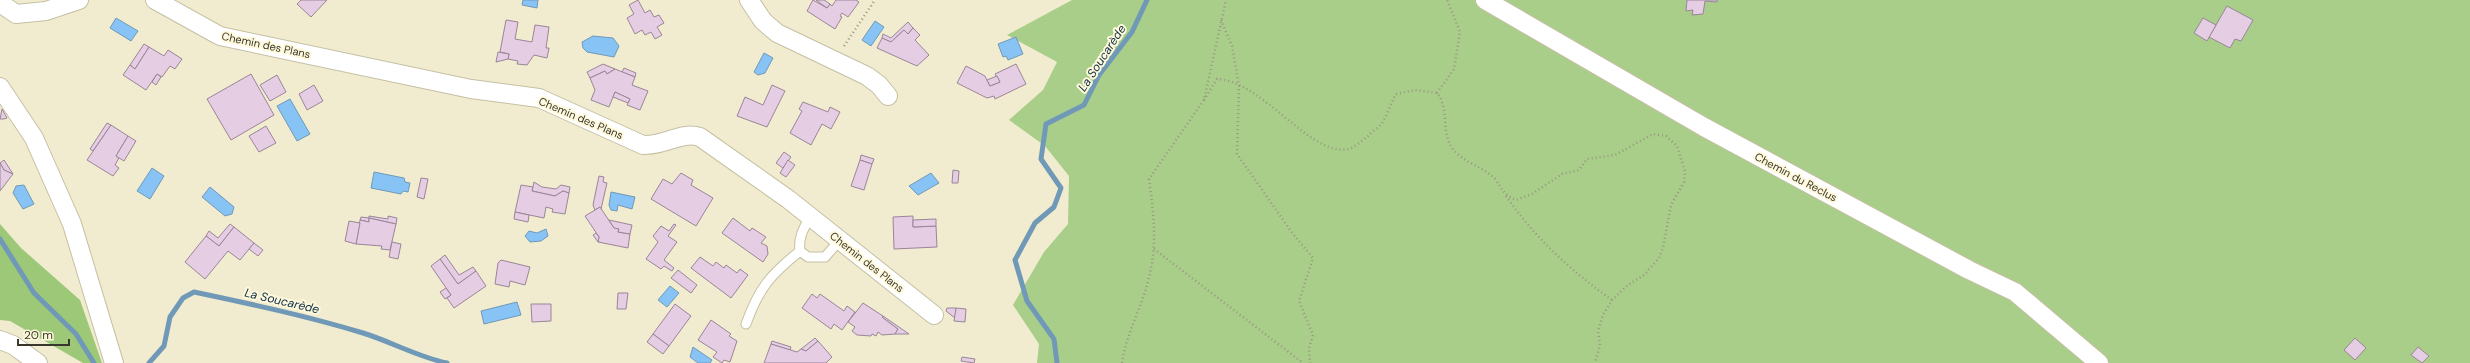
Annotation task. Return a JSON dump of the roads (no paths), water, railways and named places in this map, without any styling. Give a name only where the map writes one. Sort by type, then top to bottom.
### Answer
[{"type":"street","points":[[0,3],[16,14],[46,11],[79,0]]},
{"type":"street","name":"Chemin des Plans","points":[[155,0],[220,36],[471,89],[539,98],[643,145],[657,146],[689,134],[700,137],[810,217],[934,315]]},
{"type":"street","points":[[749,0],[763,21],[777,33],[867,76],[879,84],[888,96]]},
{"type":"street","name":"Chemin du Reclus","points":[[1485,0],[1704,127],[1962,266],[2015,292],[2099,363]]},
{"type":"street","points":[[0,87],[34,138],[72,224],[114,363]]},
{"type":"street","points":[[0,340],[13,345],[38,363]]},
{"type":"lane","points":[[746,324],[756,296],[773,275],[800,251],[800,235],[810,217]]},
{"type":"lane","points":[[800,251],[808,257],[825,257],[840,240]]},
{"type":"water","points":[[523,0],[538,0],[537,8],[522,5]]},
{"type":"water","points":[[116,18],[138,31],[131,41],[110,28]]},
{"type":"water","points":[[875,21],[884,27],[871,46],[862,40]]},
{"type":"water","points":[[593,36],[613,38],[619,46],[614,57],[587,52],[583,48],[582,42]]},
{"type":"water","points":[[1016,37],[1023,54],[1008,60],[1006,56],[1003,57],[998,44]]},
{"type":"water","points":[[764,53],[773,58],[765,73],[758,75],[754,72]]},
{"type":"water","points":[[290,99],[310,134],[297,141],[277,106]]},
{"type":"water","points":[[152,168],[164,176],[150,199],[137,191]]},
{"type":"water","points":[[374,172],[404,178],[405,182],[410,183],[408,192],[403,191],[401,194],[371,188]]},
{"type":"water","points":[[931,173],[939,183],[918,195],[909,186]]},
{"type":"water","points":[[24,185],[34,204],[23,209],[13,193],[16,186]]},
{"type":"water","points":[[210,187],[234,207],[232,214],[225,216],[202,197]]},
{"type":"water","points":[[611,192],[635,197],[632,209],[618,205],[617,211],[611,210],[609,205]]},
{"type":"water","points":[[546,229],[548,236],[541,241],[530,242],[525,236],[529,231],[537,233]]},
{"type":"water","points":[[670,286],[679,293],[667,307],[658,300]]},
{"type":"water","points":[[517,302],[521,315],[484,324],[481,311]]},
{"type":"water","points":[[693,347],[712,360],[710,363],[698,363],[690,357]]},
{"type":"waterway","name":"La Soucarède","points":[[1057,363],[1054,339],[1027,301],[1015,260],[1035,223],[1054,207],[1061,188],[1041,159],[1046,124],[1084,105],[1099,75],[1132,32],[1147,0]]},
{"type":"waterway","points":[[0,239],[34,293],[76,334],[94,363]]},
{"type":"waterway","name":"La Soucarède","points":[[149,363],[164,346],[170,317],[183,298],[194,292],[321,321],[363,333],[426,357],[447,363]]}]
